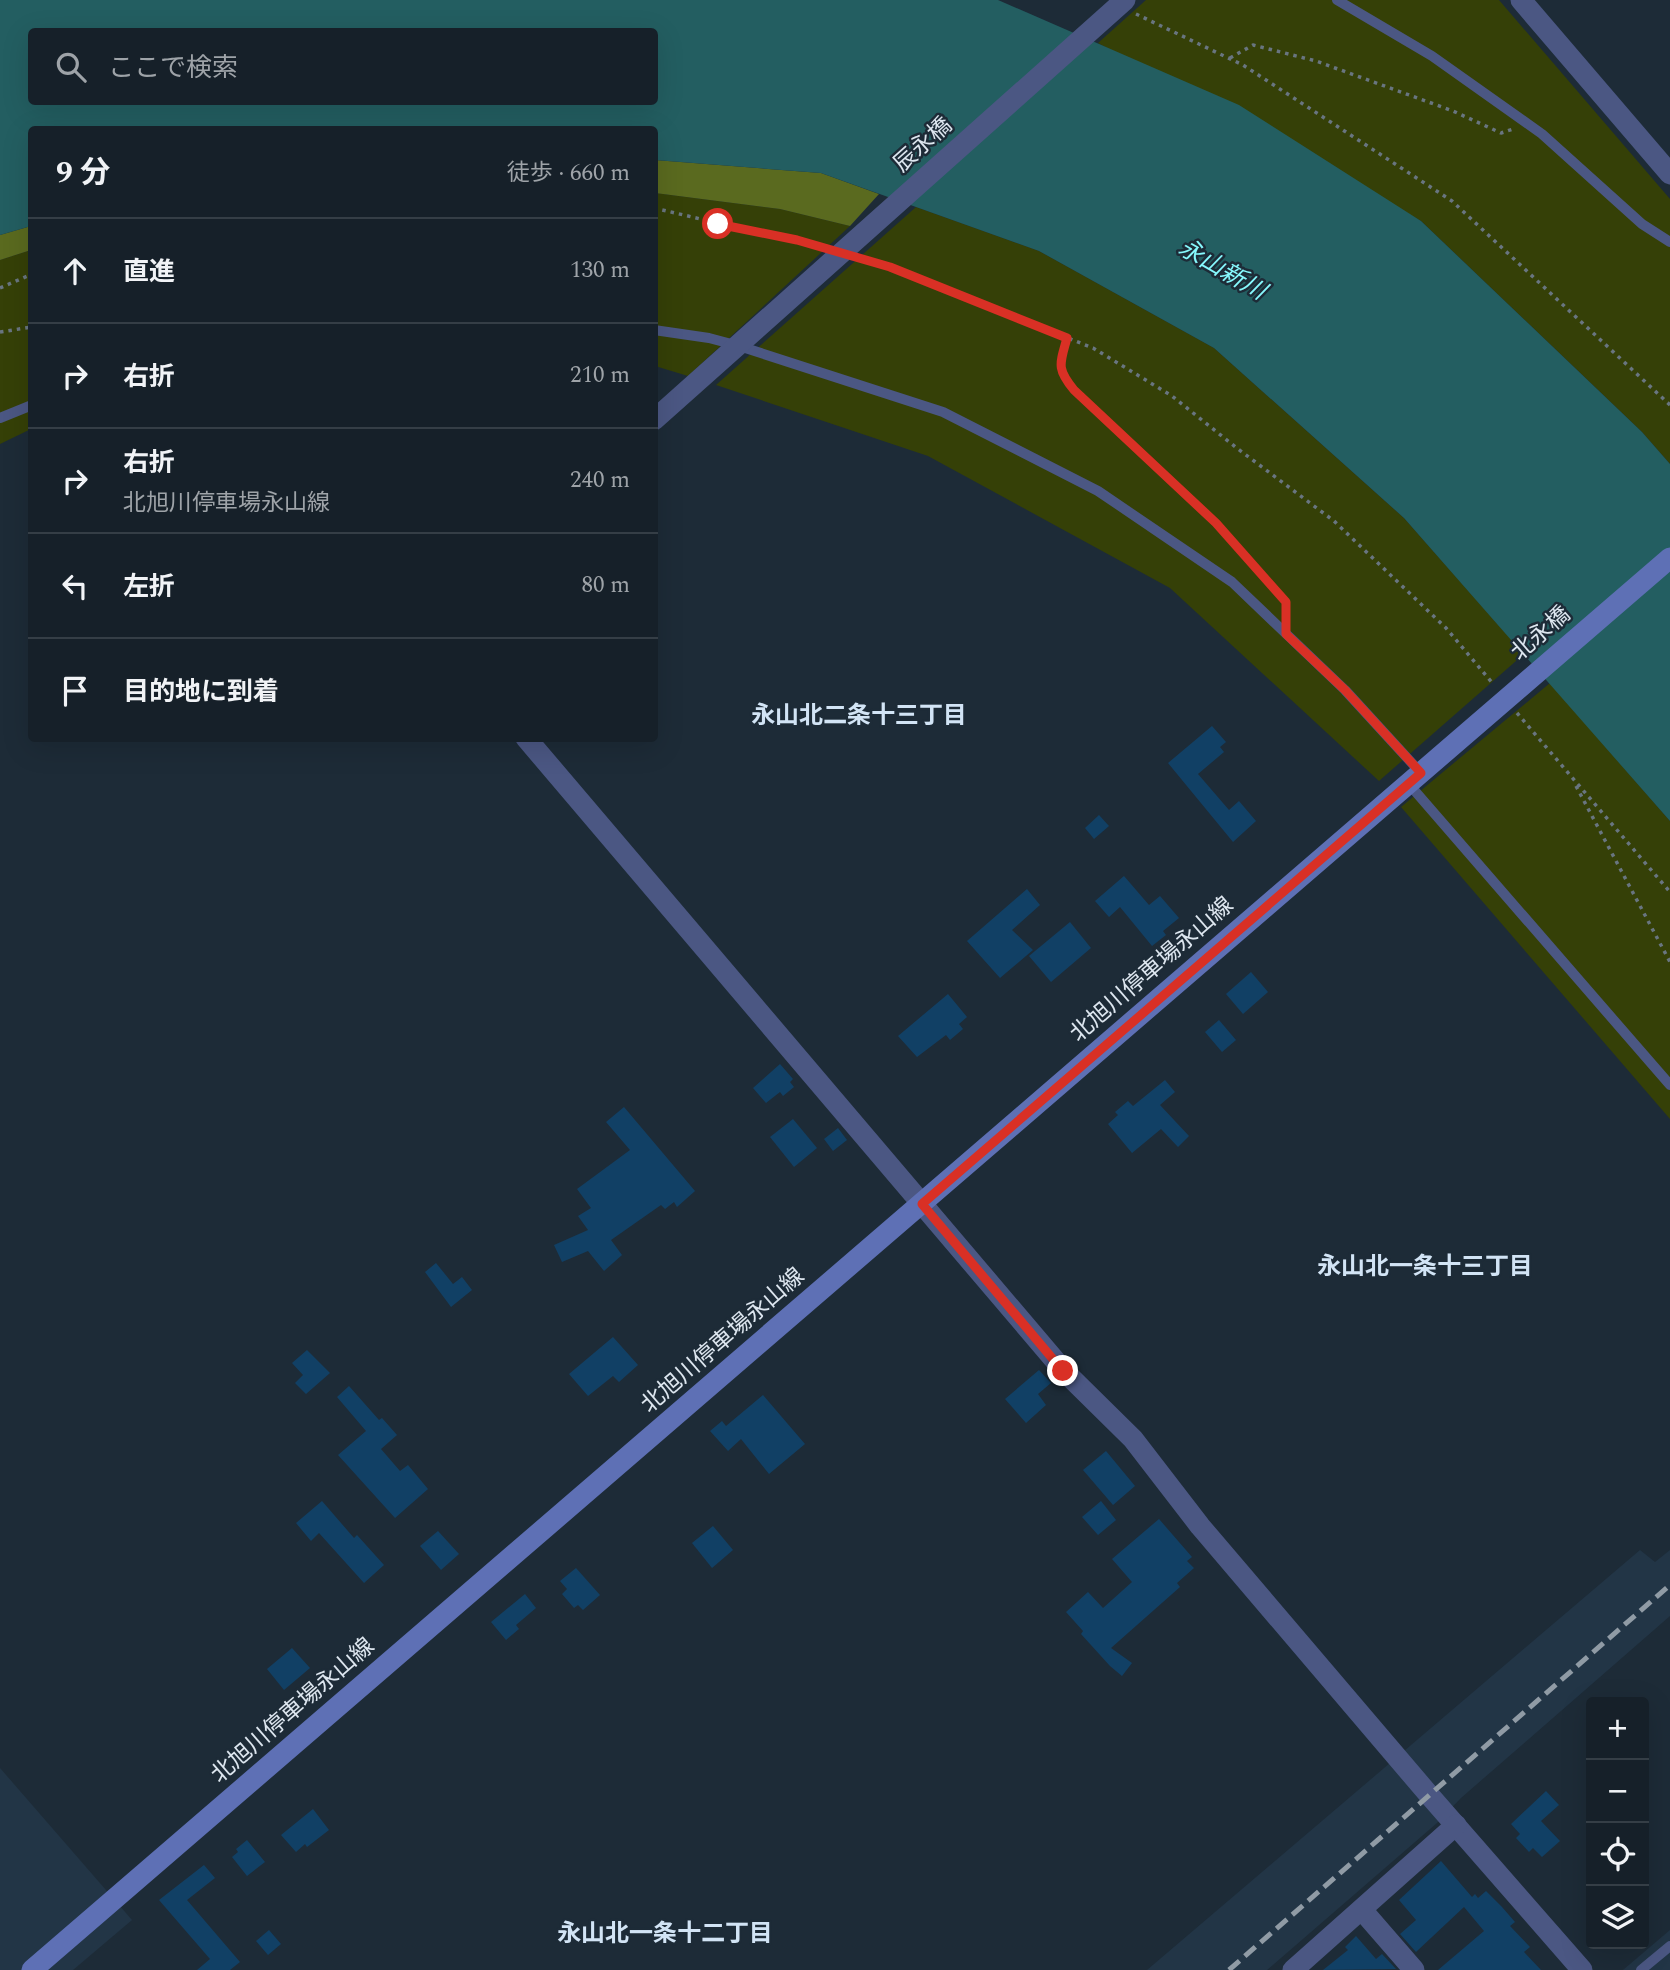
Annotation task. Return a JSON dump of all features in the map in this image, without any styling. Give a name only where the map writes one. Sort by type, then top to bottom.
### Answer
[{"type":"main road","name":"北永橋","points":[[1447,750],[1670,558]]},
{"type":"main road","name":"北旭川停車場永山線","points":[[32,1970],[1447,750]]},
{"type":"street","points":[[1521,0],[1670,174]]},
{"type":"street","name":"辰永橋","points":[[658,416],[1129,6]]},
{"type":"street","points":[[529,742],[1063,1371],[1133,1439],[1200,1526],[1582,1970]]},
{"type":"street","points":[[1293,1970],[1456,1825]]},
{"type":"street","points":[[1362,1910],[1414,1970]]},
{"type":"lane","points":[[1337,0],[1432,56],[1542,134],[1642,224],[1670,242]]},
{"type":"lane","points":[[658,331],[709,338],[738,346],[943,412],[1098,491],[1231,582],[1345,690],[1670,1085]]},
{"type":"lane","points":[[0,418],[28,407]]},
{"type":"lane","points":[[1642,1970],[1670,1946]]},
{"type":"path","points":[[1129,6],[1243,65],[1452,201],[1670,405]]},
{"type":"path","points":[[1230,58],[1253,46],[1316,61],[1453,111],[1501,133],[1528,124]]},
{"type":"path","points":[[658,209],[823,248]]},
{"type":"path","points":[[863,260],[890,267],[1093,348],[1172,396],[1334,521],[1446,628],[1496,688]]},
{"type":"path","points":[[0,288],[28,276]]},
{"type":"path","points":[[0,332],[28,328]]},
{"type":"path","points":[[1067,338],[1059,365],[1062,376],[1216,523],[1286,602],[1286,634]]},
{"type":"path","points":[[1513,708],[1670,892]]},
{"type":"path","points":[[1572,778],[1670,962]]},
{"type":"shaded area","points":[[1640,1550],[1655,1562],[1670,1550],[1670,1616],[1267,1970],[1147,1970]]},
{"type":"shaded area","points":[[0,1768],[132,1920],[73,1970],[0,1970]]},
{"type":"shaded area","points":[[1670,1930],[1670,1970],[1623,1970],[1649,1949]]},
{"type":"green space","points":[[1146,0],[1499,0],[1670,199],[1670,464],[1642,432],[1421,221],[1098,43]]},
{"type":"green space","points":[[658,160],[821,173],[879,194],[850,226],[780,209],[658,193]]},
{"type":"green space","points":[[658,193],[780,209],[850,226],[688,376],[658,367]]},
{"type":"green space","points":[[916,207],[1039,251],[1214,348],[1404,518],[1524,654],[1379,781],[1170,588],[928,456],[716,385]]},
{"type":"green space","points":[[28,227],[28,251],[0,260],[0,235]]},
{"type":"green space","points":[[28,251],[28,430],[0,444],[0,260]]},
{"type":"green space","points":[[1550,683],[1670,821],[1670,1119],[1401,807]]},
{"type":"water","name":"永山新川","points":[[0,0],[998,0],[1239,105],[1421,221],[1642,432],[1670,464],[1670,821],[1404,518],[1214,348],[1039,251],[821,173],[658,160],[658,126],[28,126],[28,227],[0,235]]},
{"type":"building","points":[[1212,726],[1226,742],[1220,747],[1224,752],[1198,774],[1229,810],[1239,801],[1256,821],[1233,842],[1168,763]]},
{"type":"building","points":[[1099,815],[1109,826],[1094,839],[1085,828]]},
{"type":"building","points":[[1124,876],[1149,905],[1160,896],[1179,918],[1163,931],[1166,935],[1152,946],[1120,907],[1109,917],[1095,901]]},
{"type":"building","points":[[1027,889],[1040,905],[1012,930],[1033,950],[1000,978],[967,941]]},
{"type":"building","points":[[1070,922],[1091,948],[1051,982],[1029,956]]},
{"type":"building","points":[[1251,972],[1268,992],[1243,1014],[1226,994]]},
{"type":"building","points":[[948,994],[967,1017],[959,1024],[963,1029],[950,1040],[946,1035],[917,1057],[898,1036]]},
{"type":"building","points":[[1219,1020],[1236,1040],[1222,1052],[1205,1032]]},
{"type":"building","points":[[780,1064],[793,1079],[790,1082],[794,1087],[783,1096],[780,1092],[766,1103],[753,1088]]},
{"type":"building","points":[[1165,1080],[1175,1092],[1160,1105],[1189,1136],[1178,1147],[1161,1129],[1132,1153],[1108,1124],[1118,1115],[1115,1112],[1128,1101],[1133,1106]]},
{"type":"building","points":[[624,1107],[695,1191],[677,1207],[674,1202],[665,1209],[661,1205],[611,1240],[622,1255],[604,1271],[588,1251],[562,1262],[554,1245],[588,1230],[578,1216],[591,1208],[577,1189],[630,1150],[606,1122]]},
{"type":"building","points":[[793,1119],[817,1148],[794,1167],[770,1137]]},
{"type":"building","points":[[838,1128],[847,1140],[833,1151],[824,1139]]},
{"type":"building","points":[[436,1263],[453,1284],[462,1277],[472,1290],[451,1307],[425,1272]]},
{"type":"building","points":[[613,1337],[638,1365],[619,1382],[613,1376],[588,1396],[569,1374]]},
{"type":"building","points":[[307,1350],[330,1373],[306,1394],[295,1383],[303,1375],[292,1363]]},
{"type":"building","points":[[1039,1370],[1051,1383],[1038,1394],[1046,1405],[1026,1423],[1005,1399]]},
{"type":"building","points":[[349,1386],[379,1420],[382,1418],[397,1435],[381,1449],[400,1471],[408,1465],[428,1489],[395,1518],[338,1455],[366,1431],[337,1397]]},
{"type":"building","points":[[763,1395],[805,1444],[769,1474],[741,1439],[728,1451],[710,1431],[722,1421],[726,1426]]},
{"type":"building","points":[[1106,1451],[1135,1486],[1113,1505],[1083,1470]]},
{"type":"building","points":[[322,1501],[354,1538],[357,1535],[384,1565],[364,1583],[319,1533],[311,1541],[296,1523]]},
{"type":"building","points":[[1101,1501],[1116,1520],[1098,1535],[1082,1517]]},
{"type":"building","points":[[1159,1519],[1192,1557],[1187,1561],[1194,1568],[1177,1583],[1180,1587],[1111,1648],[1132,1663],[1122,1676],[1081,1634],[1083,1631],[1066,1612],[1088,1592],[1103,1608],[1132,1582],[1112,1559]]},
{"type":"building","points":[[713,1526],[733,1550],[712,1568],[692,1543]]},
{"type":"building","points":[[438,1531],[459,1554],[441,1570],[420,1546]]},
{"type":"building","points":[[576,1568],[600,1595],[583,1610],[578,1605],[574,1608],[562,1594],[567,1589],[560,1581]]},
{"type":"building","points":[[525,1594],[536,1608],[516,1625],[519,1629],[506,1640],[491,1622]]},
{"type":"building","points":[[292,1648],[310,1668],[284,1690],[267,1669]]},
{"type":"building","points":[[1546,1791],[1559,1805],[1541,1821],[1560,1841],[1542,1857],[1533,1848],[1529,1852],[1516,1838],[1520,1834],[1511,1824]]},
{"type":"building","points":[[313,1809],[329,1830],[296,1852],[281,1835]]},
{"type":"building","points":[[247,1840],[265,1862],[247,1876],[232,1857],[238,1852],[236,1849]]},
{"type":"building","points":[[1441,1861],[1472,1897],[1475,1894],[1478,1898],[1486,1891],[1502,1907],[1515,1922],[1510,1926],[1530,1947],[1524,1952],[1541,1970],[1438,1970],[1484,1931],[1464,1907],[1416,1952],[1400,1934],[1416,1920],[1399,1900]]},
{"type":"building","points":[[204,1865],[215,1878],[187,1900],[240,1962],[230,1970],[197,1970],[210,1959],[159,1900]]},
{"type":"building","points":[[269,1930],[281,1944],[268,1955],[256,1941]]},
{"type":"building","points":[[1356,1936],[1376,1959],[1382,1954],[1396,1969],[1323,1970],[1348,1950],[1345,1947]]},
{"type":"railway","points":[[1229,1970],[1670,1585]]},
{"type":"district","name":"永山北二条十三丁目","points":[[859,716]]},
{"type":"district","name":"永山北一条十三丁目","points":[[1425,1267]]},
{"type":"district","name":"永山北一条十二丁目","points":[[665,1934]]},
{"type":"route","points":[[718,224],[797,240],[890,267],[1067,338],[1059,365],[1062,376],[1216,523],[1286,602],[1286,634],[1345,690],[1421,773],[922,1204],[1063,1371]]}]
